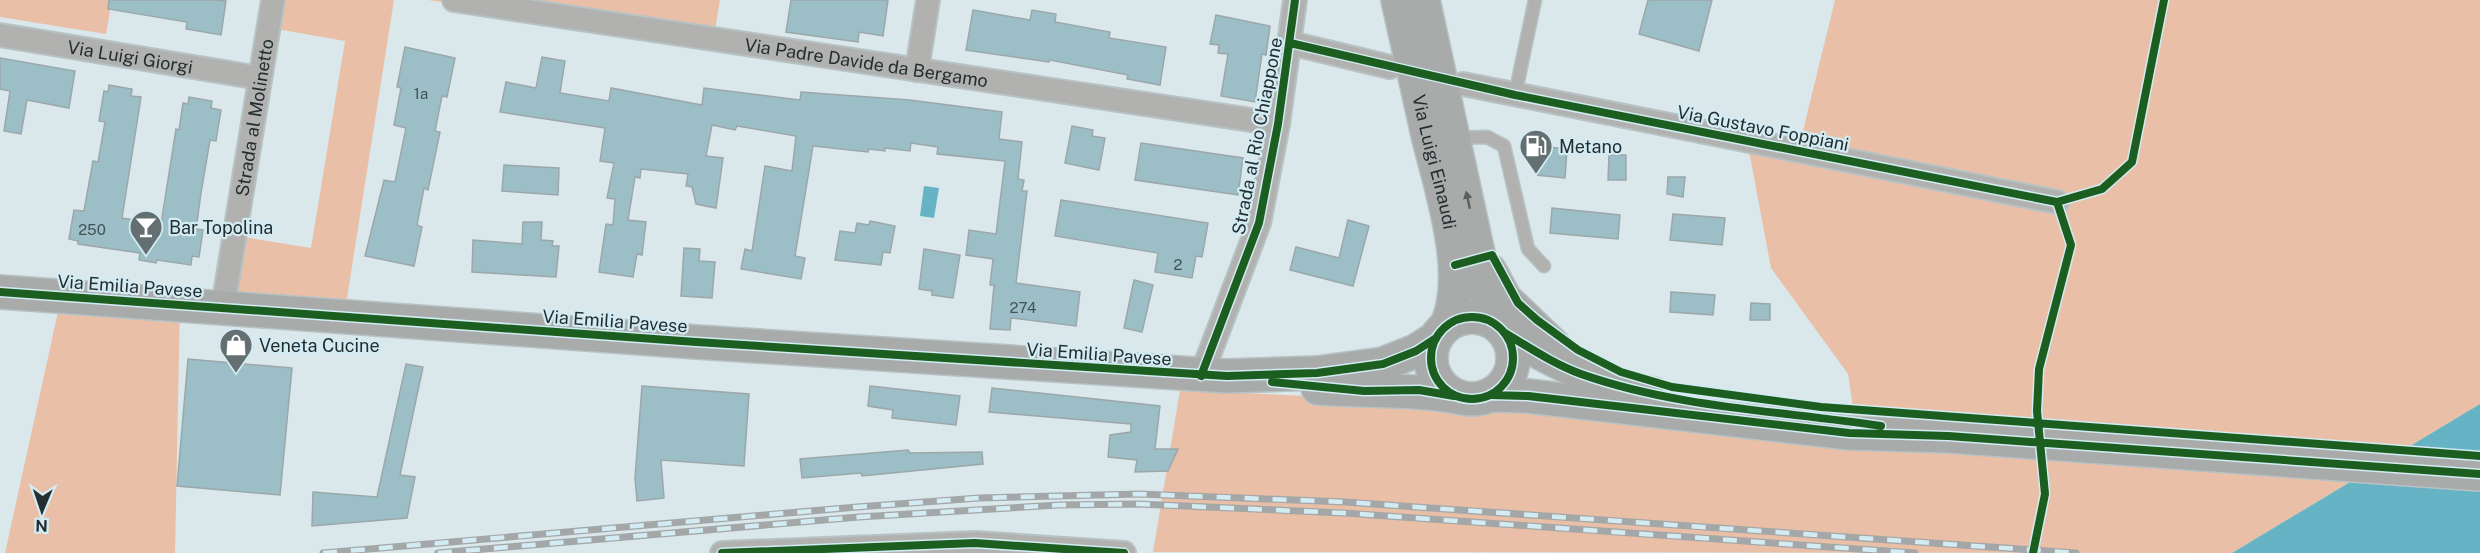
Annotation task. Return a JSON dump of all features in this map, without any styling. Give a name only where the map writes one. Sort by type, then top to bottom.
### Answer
[{"type":"main road","name":"Via Luigi Einaudi","points":[[1398,0],[1455,265],[1453,312],[1441,331]]},
{"type":"main road","name":"Via Luigi Einaudi","points":[[1423,0],[1480,257],[1499,328]]},
{"type":"main road","points":[[1480,257],[1505,299],[1558,350],[1598,371],[1656,394]]},
{"type":"main road","name":"Via Emilia Pavese","points":[[0,292],[696,342],[1214,376],[1364,391],[1419,390],[1458,397]]},
{"type":"main road","points":[[1948,436],[1656,394],[1580,374],[1556,364],[1499,328],[1469,317],[1441,331],[1431,355],[1433,372],[1443,388],[1458,397],[1469,399],[1491,395],[1528,396],[1850,433],[1948,436],[2480,474]]},
{"type":"main road","points":[[1491,395],[1501,388],[1512,367],[1511,344],[1499,328]]},
{"type":"main road","name":"Via Emilia Pavese","points":[[1214,376],[1317,373],[1383,364],[1416,351],[1441,331]]},
{"type":"street","name":"Strada al Molinetto","points":[[223,307],[273,0]]},
{"type":"street","name":"Via Padre Davide da Bergamo","points":[[454,0],[1278,124]]},
{"type":"street","points":[[917,70],[928,0]]},
{"type":"street","name":"Strada al Rio Chiappone","points":[[1214,376],[1258,223],[1278,124],[1295,0]]},
{"type":"street","name":"Via Luigi Giorgi","points":[[0,35],[260,78]]},
{"type":"street","points":[[1290,43],[1390,67]]},
{"type":"street","name":"Via Gustavo Foppiani","points":[[1463,84],[2057,202]]},
{"type":"street","points":[[722,553],[975,543],[1124,553]]},
{"type":"lane","points":[[1515,95],[1535,0]]},
{"type":"lane","name":"Via Luigi Einaudi","points":[[1454,138],[1487,137],[1504,146],[1528,249],[1544,266]]},
{"type":"shaded area","points":[[0,0],[112,0],[106,34],[0,17]]},
{"type":"shaded area","points":[[276,0],[394,0],[344,317],[223,308],[237,236],[311,248],[345,41],[271,28]]},
{"type":"shaded area","points":[[428,0],[720,0],[713,42]]},
{"type":"shaded area","points":[[1835,0],[2480,0],[2480,404],[2232,553],[1153,552],[1180,390],[1855,422],[1848,374],[1771,268],[1747,140],[1798,151]]},
{"type":"shaded area","points":[[61,298],[180,303],[175,553],[5,553]]},
{"type":"water","points":[[924,186],[939,188],[934,218],[920,216]]},
{"type":"water","points":[[2480,404],[2480,553],[2232,553]]},
{"type":"building","points":[[109,0],[226,1],[221,35],[186,29],[187,22],[108,9]]},
{"type":"building","points":[[791,0],[888,0],[883,36],[859,32],[858,42],[786,32]]},
{"type":"building","points":[[1648,0],[1712,0],[1699,51],[1639,34]]},
{"type":"building","points":[[973,10],[1030,20],[1032,10],[1056,14],[1055,22],[1110,32],[1109,38],[1166,47],[1160,85],[1127,79],[1128,75],[1050,60],[1049,62],[966,50]]},
{"type":"building","points":[[1216,15],[1270,26],[1266,55],[1262,54],[1255,102],[1221,96],[1228,54],[1218,53],[1219,45],[1210,44]]},
{"type":"building","points":[[405,47],[455,58],[447,97],[442,96],[435,131],[440,132],[428,190],[424,188],[417,225],[422,227],[414,266],[365,256],[384,180],[395,182],[406,128],[394,125],[401,88],[397,87]]},
{"type":"building","points":[[542,57],[565,61],[560,93],[609,101],[611,88],[702,105],[704,88],[800,100],[801,92],[910,100],[1002,112],[999,139],[1022,142],[1018,179],[1024,180],[1022,191],[1027,191],[1016,283],[1080,292],[1076,326],[1011,318],[1010,330],[990,329],[994,285],[990,285],[993,259],[966,255],[969,230],[996,234],[1005,161],[937,154],[938,147],[911,143],[910,151],[885,148],[885,151],[869,149],[868,152],[813,146],[795,256],[805,258],[801,279],[741,269],[745,249],[752,251],[765,166],[792,171],[796,136],[737,126],[735,130],[712,125],[706,156],[723,158],[716,208],[696,204],[692,187],[686,186],[688,174],[641,169],[640,178],[635,177],[628,220],[646,222],[642,255],[637,254],[633,277],[599,272],[606,224],[613,225],[615,199],[607,198],[614,163],[600,161],[605,128],[500,112],[506,82],[536,88]]},
{"type":"building","points":[[0,58],[75,71],[69,108],[27,100],[21,134],[4,131],[10,91],[0,89]]},
{"type":"building","points":[[109,85],[132,89],[131,96],[141,97],[122,218],[161,224],[176,129],[179,130],[183,103],[188,104],[189,97],[212,101],[211,108],[221,110],[216,141],[210,140],[201,193],[196,229],[203,230],[199,257],[192,256],[191,265],[139,260],[140,253],[78,244],[78,241],[69,239],[74,210],[84,211],[93,161],[98,162],[105,122],[99,121],[104,91],[108,92]]},
{"type":"building","points":[[1072,126],[1093,130],[1092,136],[1105,138],[1099,170],[1065,163]]},
{"type":"building","points":[[1141,143],[1243,158],[1238,195],[1135,180]]},
{"type":"building","points":[[1538,146],[1567,149],[1565,178],[1536,175]]},
{"type":"building","points":[[1609,155],[1626,155],[1626,180],[1608,180]]},
{"type":"building","points":[[504,165],[559,168],[558,195],[502,191]]},
{"type":"building","points":[[1668,177],[1685,177],[1683,197],[1667,194]]},
{"type":"building","points":[[1061,200],[1208,223],[1202,257],[1196,256],[1192,278],[1155,272],[1158,253],[1055,236]]},
{"type":"building","points":[[1552,208],[1620,215],[1618,239],[1550,233]]},
{"type":"building","points":[[1673,214],[1725,218],[1722,245],[1670,240]]},
{"type":"building","points":[[1348,220],[1369,226],[1353,286],[1290,270],[1296,247],[1339,258]]},
{"type":"building","points":[[870,221],[895,226],[890,253],[883,252],[881,265],[835,260],[840,231],[855,233],[857,223],[869,225]]},
{"type":"building","points":[[523,222],[542,222],[541,240],[553,241],[552,246],[559,246],[556,277],[472,272],[473,240],[522,244]]},
{"type":"building","points":[[684,248],[700,249],[699,261],[715,262],[712,298],[681,296]]},
{"type":"building","points":[[924,249],[960,255],[953,298],[932,295],[932,291],[919,289]]},
{"type":"building","points":[[1134,280],[1153,285],[1142,332],[1124,328]]},
{"type":"building","points":[[1671,292],[1715,295],[1713,315],[1670,312]]},
{"type":"building","points":[[1751,303],[1770,304],[1770,320],[1750,320]]},
{"type":"building","points":[[188,359],[292,368],[280,495],[177,486]]},
{"type":"building","points":[[406,364],[423,367],[400,475],[415,477],[407,518],[312,526],[313,492],[377,497]]},
{"type":"building","points":[[642,386],[749,394],[744,466],[661,460],[664,498],[637,501],[635,478]]},
{"type":"building","points":[[870,386],[960,396],[956,425],[892,418],[893,410],[868,406]]},
{"type":"building","points":[[992,388],[1160,406],[1155,449],[1178,449],[1168,471],[1135,472],[1137,460],[1108,457],[1110,435],[1131,432],[1131,424],[989,412]]},
{"type":"building","points":[[908,450],[910,453],[982,452],[983,464],[862,476],[861,473],[802,478],[800,459]]},
{"type":"railway","points":[[323,553],[979,498],[1139,494],[1345,502],[2076,553]]},
{"type":"railway","points":[[438,553],[859,517],[1059,505],[1138,504],[1344,513],[1915,553]]},
{"type":"cycle path","points":[[1201,376],[1259,223],[1278,124],[1295,0]]},
{"type":"cycle path","points":[[1290,43],[1515,95],[2057,202],[2102,189],[2132,162],[2164,0]]},
{"type":"cycle path","points":[[2033,553],[2045,494],[2037,411],[2039,369],[2071,245],[2057,202]]},
{"type":"cycle path","points":[[1455,265],[1492,255],[1518,303],[1537,320],[1578,350],[1621,372],[1672,387],[1821,407],[2480,456]]},
{"type":"cycle path","points":[[0,292],[696,342],[1227,376],[1317,373],[1383,364],[1416,351],[1436,338]]},
{"type":"cycle path","points":[[1472,317],[1488,320],[1501,329],[1510,342],[1513,358],[1510,374],[1501,387],[1488,396],[1472,399],[1456,396],[1443,387],[1434,374],[1431,358],[1434,342],[1443,329],[1456,320],[1472,317]]},
{"type":"cycle path","points":[[1505,333],[1561,365],[1617,385],[1730,407],[1881,426]]},
{"type":"cycle path","points":[[1272,382],[1364,391],[1419,390],[1454,396]]},
{"type":"cycle path","points":[[1491,395],[1528,396],[1849,433],[1948,436],[2480,474]]},
{"type":"cycle path","points":[[722,553],[975,543],[1124,553]]},
{"type":"place","name":"Metano","points":[[1536,175]]},
{"type":"place","name":"Bar Topolina","points":[[146,256]]},
{"type":"place","name":"Veneta Cucine","points":[[236,374]]}]
